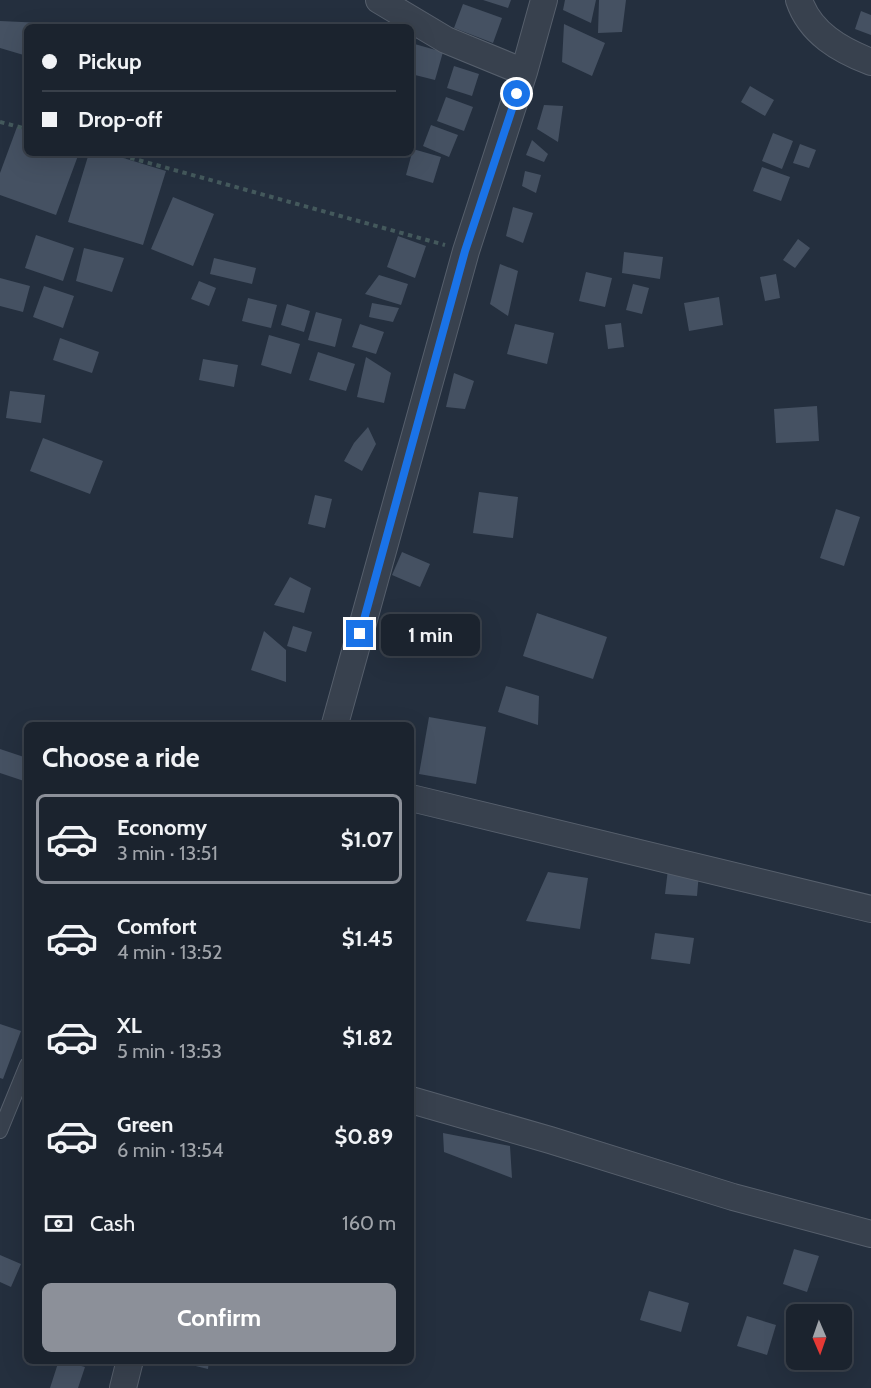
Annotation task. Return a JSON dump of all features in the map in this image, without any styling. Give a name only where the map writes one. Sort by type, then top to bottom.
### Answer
[{"type":"street","points":[[379,0],[446,40],[524,72]]},
{"type":"street","points":[[336,722],[465,251],[524,72],[544,0]]},
{"type":"street","points":[[799,0],[804,15],[824,37],[849,53],[871,62]]},
{"type":"street","points":[[414,799],[871,909]]},
{"type":"street","points":[[414,1101],[733,1197],[871,1234]]},
{"type":"street","points":[[123,1388],[129,1364]]},
{"type":"lane","points":[[0,1131],[3,1112],[24,1071]]},
{"type":"path","points":[[0,122],[24,128]]},
{"type":"path","points":[[124,156],[465,251]]},
{"type":"building","points":[[483,0],[511,0],[508,8]]},
{"type":"building","points":[[565,0],[596,0],[591,23],[563,10]]},
{"type":"building","points":[[599,0],[626,0],[622,32],[598,33]]},
{"type":"building","points":[[463,4],[502,18],[493,43],[454,28]]},
{"type":"building","points":[[861,11],[871,15],[871,35],[855,29]]},
{"type":"building","points":[[0,21],[44,23],[24,24],[24,55],[0,48]]},
{"type":"building","points":[[564,24],[605,43],[592,76],[562,62]]},
{"type":"building","points":[[414,44],[443,52],[435,80],[414,75]]},
{"type":"building","points":[[454,66],[479,74],[472,96],[447,88]]},
{"type":"building","points":[[750,86],[774,100],[765,116],[741,102]]},
{"type":"building","points":[[446,97],[473,107],[464,131],[437,121]]},
{"type":"building","points":[[544,105],[563,106],[558,142],[537,129]]},
{"type":"building","points":[[431,125],[458,135],[449,157],[423,146]]},
{"type":"building","points":[[17,127],[24,129],[24,156],[78,156],[56,215],[0,195],[0,173]]},
{"type":"building","points":[[773,133],[793,141],[782,169],[762,161]]},
{"type":"building","points":[[532,140],[548,154],[544,162],[526,155]]},
{"type":"building","points":[[800,144],[816,150],[809,168],[793,163]]},
{"type":"building","points":[[414,149],[441,157],[433,183],[406,175],[411,156],[414,156]]},
{"type":"building","points":[[88,156],[117,156],[166,171],[143,245],[68,222]]},
{"type":"building","points":[[762,167],[790,177],[781,201],[753,191]]},
{"type":"building","points":[[525,171],[541,175],[536,193],[522,186]]},
{"type":"building","points":[[173,197],[214,214],[193,266],[151,249]]},
{"type":"building","points":[[513,207],[533,213],[523,243],[506,236]]},
{"type":"building","points":[[36,235],[74,248],[63,281],[25,268]]},
{"type":"building","points":[[398,236],[426,246],[415,278],[387,267]]},
{"type":"building","points":[[798,239],[810,248],[795,268],[783,260]]},
{"type":"building","points":[[84,248],[124,258],[112,292],[76,281]]},
{"type":"building","points":[[624,252],[663,257],[660,279],[622,273]]},
{"type":"building","points":[[214,258],[256,268],[252,284],[210,274]]},
{"type":"building","points":[[500,264],[518,271],[508,316],[490,304]]},
{"type":"building","points":[[586,272],[612,278],[605,307],[579,301]]},
{"type":"building","points":[[776,274],[780,298],[765,301],[760,277]]},
{"type":"building","points":[[379,275],[408,284],[401,305],[365,294]]},
{"type":"building","points":[[0,278],[30,286],[23,312],[0,306]]},
{"type":"building","points":[[199,281],[216,288],[209,306],[191,299]]},
{"type":"building","points":[[633,284],[649,288],[642,314],[626,310]]},
{"type":"building","points":[[44,286],[74,296],[63,328],[33,317]]},
{"type":"building","points":[[719,297],[723,325],[689,331],[684,303]]},
{"type":"building","points":[[248,298],[277,305],[271,328],[242,321]]},
{"type":"building","points":[[372,303],[399,308],[393,322],[369,317]]},
{"type":"building","points":[[287,304],[310,311],[304,332],[281,325]]},
{"type":"building","points":[[316,312],[342,319],[335,347],[308,340]]},
{"type":"building","points":[[621,323],[624,347],[608,349],[605,325]]},
{"type":"building","points":[[360,324],[384,332],[376,354],[352,347]]},
{"type":"building","points":[[515,324],[554,333],[547,364],[507,354]]},
{"type":"building","points":[[269,335],[300,344],[291,374],[261,365]]},
{"type":"building","points":[[60,338],[99,352],[92,373],[53,360]]},
{"type":"building","points":[[318,352],[355,364],[346,391],[309,380]]},
{"type":"building","points":[[366,357],[391,373],[384,403],[357,397]]},
{"type":"building","points":[[203,359],[238,365],[234,387],[199,380]]},
{"type":"building","points":[[454,373],[474,381],[465,409],[446,407]]},
{"type":"building","points":[[10,391],[45,395],[41,423],[6,418]]},
{"type":"building","points":[[817,406],[819,441],[776,443],[774,409]]},
{"type":"building","points":[[368,427],[376,444],[362,471],[344,461],[354,443]]},
{"type":"building","points":[[43,438],[103,461],[90,494],[30,471]]},
{"type":"building","points":[[479,492],[518,497],[513,538],[473,533]]},
{"type":"building","points":[[315,495],[332,499],[325,528],[308,524]]},
{"type":"building","points":[[836,509],[860,517],[844,566],[820,558]]},
{"type":"building","points":[[402,552],[430,564],[420,587],[392,575]]},
{"type":"building","points":[[290,577],[311,588],[304,613],[274,605]]},
{"type":"building","points":[[537,613],[607,637],[593,679],[523,656]]},
{"type":"building","points":[[293,626],[312,632],[306,652],[287,646]]},
{"type":"building","points":[[264,631],[286,650],[286,682],[251,670]]},
{"type":"building","points":[[506,686],[539,696],[538,725],[498,712]]},
{"type":"building","points":[[429,717],[486,727],[476,784],[419,774]]},
{"type":"building","points":[[0,749],[24,757],[24,781],[0,773]]},
{"type":"building","points":[[414,865],[415,865],[416,896],[414,896]]},
{"type":"building","points":[[668,869],[699,872],[697,896],[665,894]]},
{"type":"building","points":[[548,872],[588,878],[580,929],[526,921]]},
{"type":"building","points":[[655,933],[694,938],[690,964],[651,959]]},
{"type":"building","points":[[0,1024],[21,1031],[3,1079],[0,1078]]},
{"type":"building","points":[[443,1133],[510,1146],[512,1178],[444,1152]]},
{"type":"building","points":[[794,1249],[819,1256],[807,1292],[783,1284]]},
{"type":"building","points":[[0,1255],[21,1264],[11,1287],[0,1282]]},
{"type":"building","points":[[649,1291],[689,1303],[681,1332],[640,1320]]},
{"type":"building","points":[[747,1316],[776,1325],[767,1355],[737,1346]]},
{"type":"building","points":[[58,1364],[85,1367],[78,1388],[50,1388]]},
{"type":"building","points":[[187,1364],[209,1364],[208,1369]]},
{"type":"route","points":[[360,634],[465,251],[517,94]]}]
